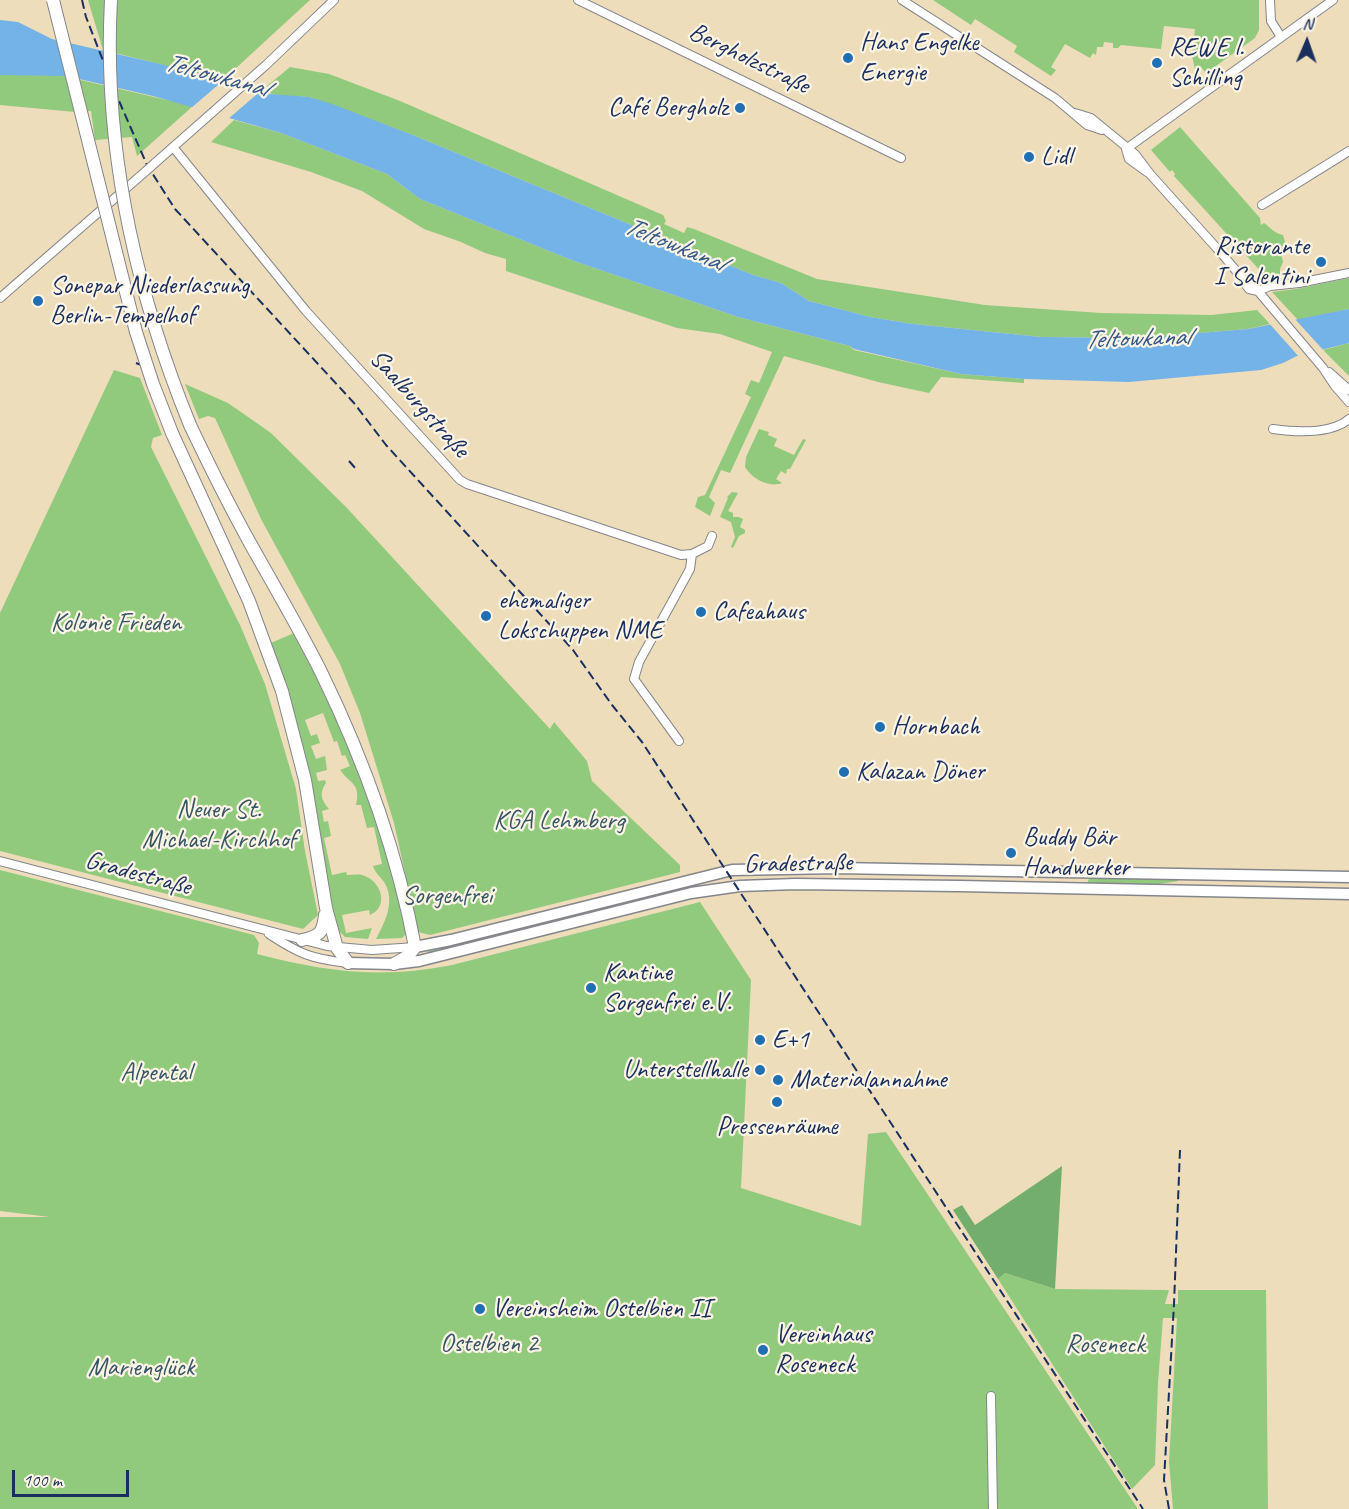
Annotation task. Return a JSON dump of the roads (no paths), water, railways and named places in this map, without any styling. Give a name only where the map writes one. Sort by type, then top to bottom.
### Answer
[{"type":"highway","points":[[53,0],[133,320],[153,384],[172,433],[249,601],[282,691],[305,780],[326,908],[337,948],[348,963]]},
{"type":"highway","points":[[111,0],[111,92],[119,178],[154,326],[171,380],[220,489],[320,670],[364,766],[381,813],[415,947],[408,956],[394,964]]},
{"type":"highway","points":[[302,940],[315,937],[321,932],[326,908]]},
{"type":"main road","name":"Gradestraße","points":[[415,947],[452,940],[732,870],[837,868],[1349,877]]},
{"type":"main road","name":"Gradestraße","points":[[348,963],[411,962],[691,893],[740,886],[771,884],[949,886],[1349,894]]},
{"type":"street","points":[[0,298],[266,65],[334,0]]},
{"type":"street","name":"Bergholzstraße","points":[[578,0],[901,158]]},
{"type":"street","points":[[902,0],[1055,98],[1087,125],[1104,130],[1126,148],[1129,159],[1150,174],[1243,279],[1249,289],[1258,291],[1267,287],[1349,273]]},
{"type":"street","points":[[1270,0],[1271,21],[1281,37]]},
{"type":"street","points":[[1126,148],[1334,0]]},
{"type":"street","name":"Saalburgstraße","points":[[173,147],[306,311],[460,480],[681,555],[692,554]]},
{"type":"street","points":[[1262,205],[1349,151]]},
{"type":"street","points":[[1258,291],[1349,402]]},
{"type":"street","points":[[1323,368],[1349,390]]},
{"type":"street","points":[[1273,429],[1326,428],[1341,425],[1349,419]]},
{"type":"street","points":[[679,741],[634,679],[639,662],[690,569],[692,554],[708,546],[712,536]]},
{"type":"street","name":"Gradestraße","points":[[0,861],[337,948],[372,950],[415,947]]},
{"type":"street","name":"Gradestraße","points":[[264,930],[302,954],[348,963]]},
{"type":"street","points":[[991,1396],[993,1509]]},
{"type":"water","name":"Teltowkanal","points":[[0,20],[18,22],[52,39],[173,67],[270,94],[309,97],[332,104],[753,275],[781,283],[809,301],[870,317],[913,324],[1041,337],[1139,338],[1248,329],[1349,309],[1349,343],[1297,356],[1261,370],[1129,382],[1024,379],[961,374],[854,349],[850,346],[738,317],[574,261],[420,199],[387,174],[281,133],[153,96],[66,76],[0,75]]},
{"type":"railway","points":[[82,0],[86,17],[116,94],[147,165],[175,209],[354,403],[386,445],[573,650],[612,705],[642,742],[1143,1509]]},
{"type":"railway","points":[[136,363],[141,365]]},
{"type":"railway","points":[[349,461],[356,469]]},
{"type":"railway","points":[[1169,1509],[1164,1480],[1180,1150]]},
{"type":"place","name":"Hans Engelke Energie","points":[[848,58]]},
{"type":"place","name":"REWE l. Schilling","points":[[1157,63]]},
{"type":"place","name":"Café Bergholz","points":[[740,108]]},
{"type":"place","name":"Lidl","points":[[1029,157]]},
{"type":"place","name":"Ristorante I Salentini","points":[[1321,262]]},
{"type":"place","name":"Sonepar Niederlassung Berlin-Tempelhof","points":[[38,301]]},
{"type":"place","name":"Cafeahaus","points":[[701,612]]},
{"type":"place","name":"ehemaliger Lokschuppen NME","points":[[486,616]]},
{"type":"place","name":"Hornbach","points":[[880,727]]},
{"type":"place","name":"Kalazan Döner","points":[[844,772]]},
{"type":"place","name":"Buddy Bär Handwerker","points":[[1011,853]]},
{"type":"place","name":"Kantine Sorgenfrei e.V.","points":[[591,988]]},
{"type":"place","name":"E+1","points":[[760,1040]]},
{"type":"place","name":"Unterstellhalle","points":[[760,1070]]},
{"type":"place","name":"Materialannahme","points":[[778,1080]]},
{"type":"place","name":"Pressenräume","points":[[777,1102]]},
{"type":"place","name":"Vereinsheim Ostelbien II","points":[[480,1309]]},
{"type":"place","name":"Vereinhaus Roseneck","points":[[763,1350]]},
{"type":"park label","name":"Kolonie Frieden","points":[[116,623]]},
{"type":"park label","name":"KGA Lehmberg","points":[[559,821]]},
{"type":"park label","name":"Neuer St. Michael-Kirchhof","points":[[219,825]]},
{"type":"park label","name":"Sorgenfrei","points":[[447,896]]},
{"type":"park label","name":"Alpental","points":[[156,1073]]},
{"type":"park label","name":"Ostelbien 2","points":[[489,1344]]},
{"type":"park label","name":"Roseneck","points":[[1105,1345]]},
{"type":"park label","name":"Marienglück","points":[[141,1368]]}]
